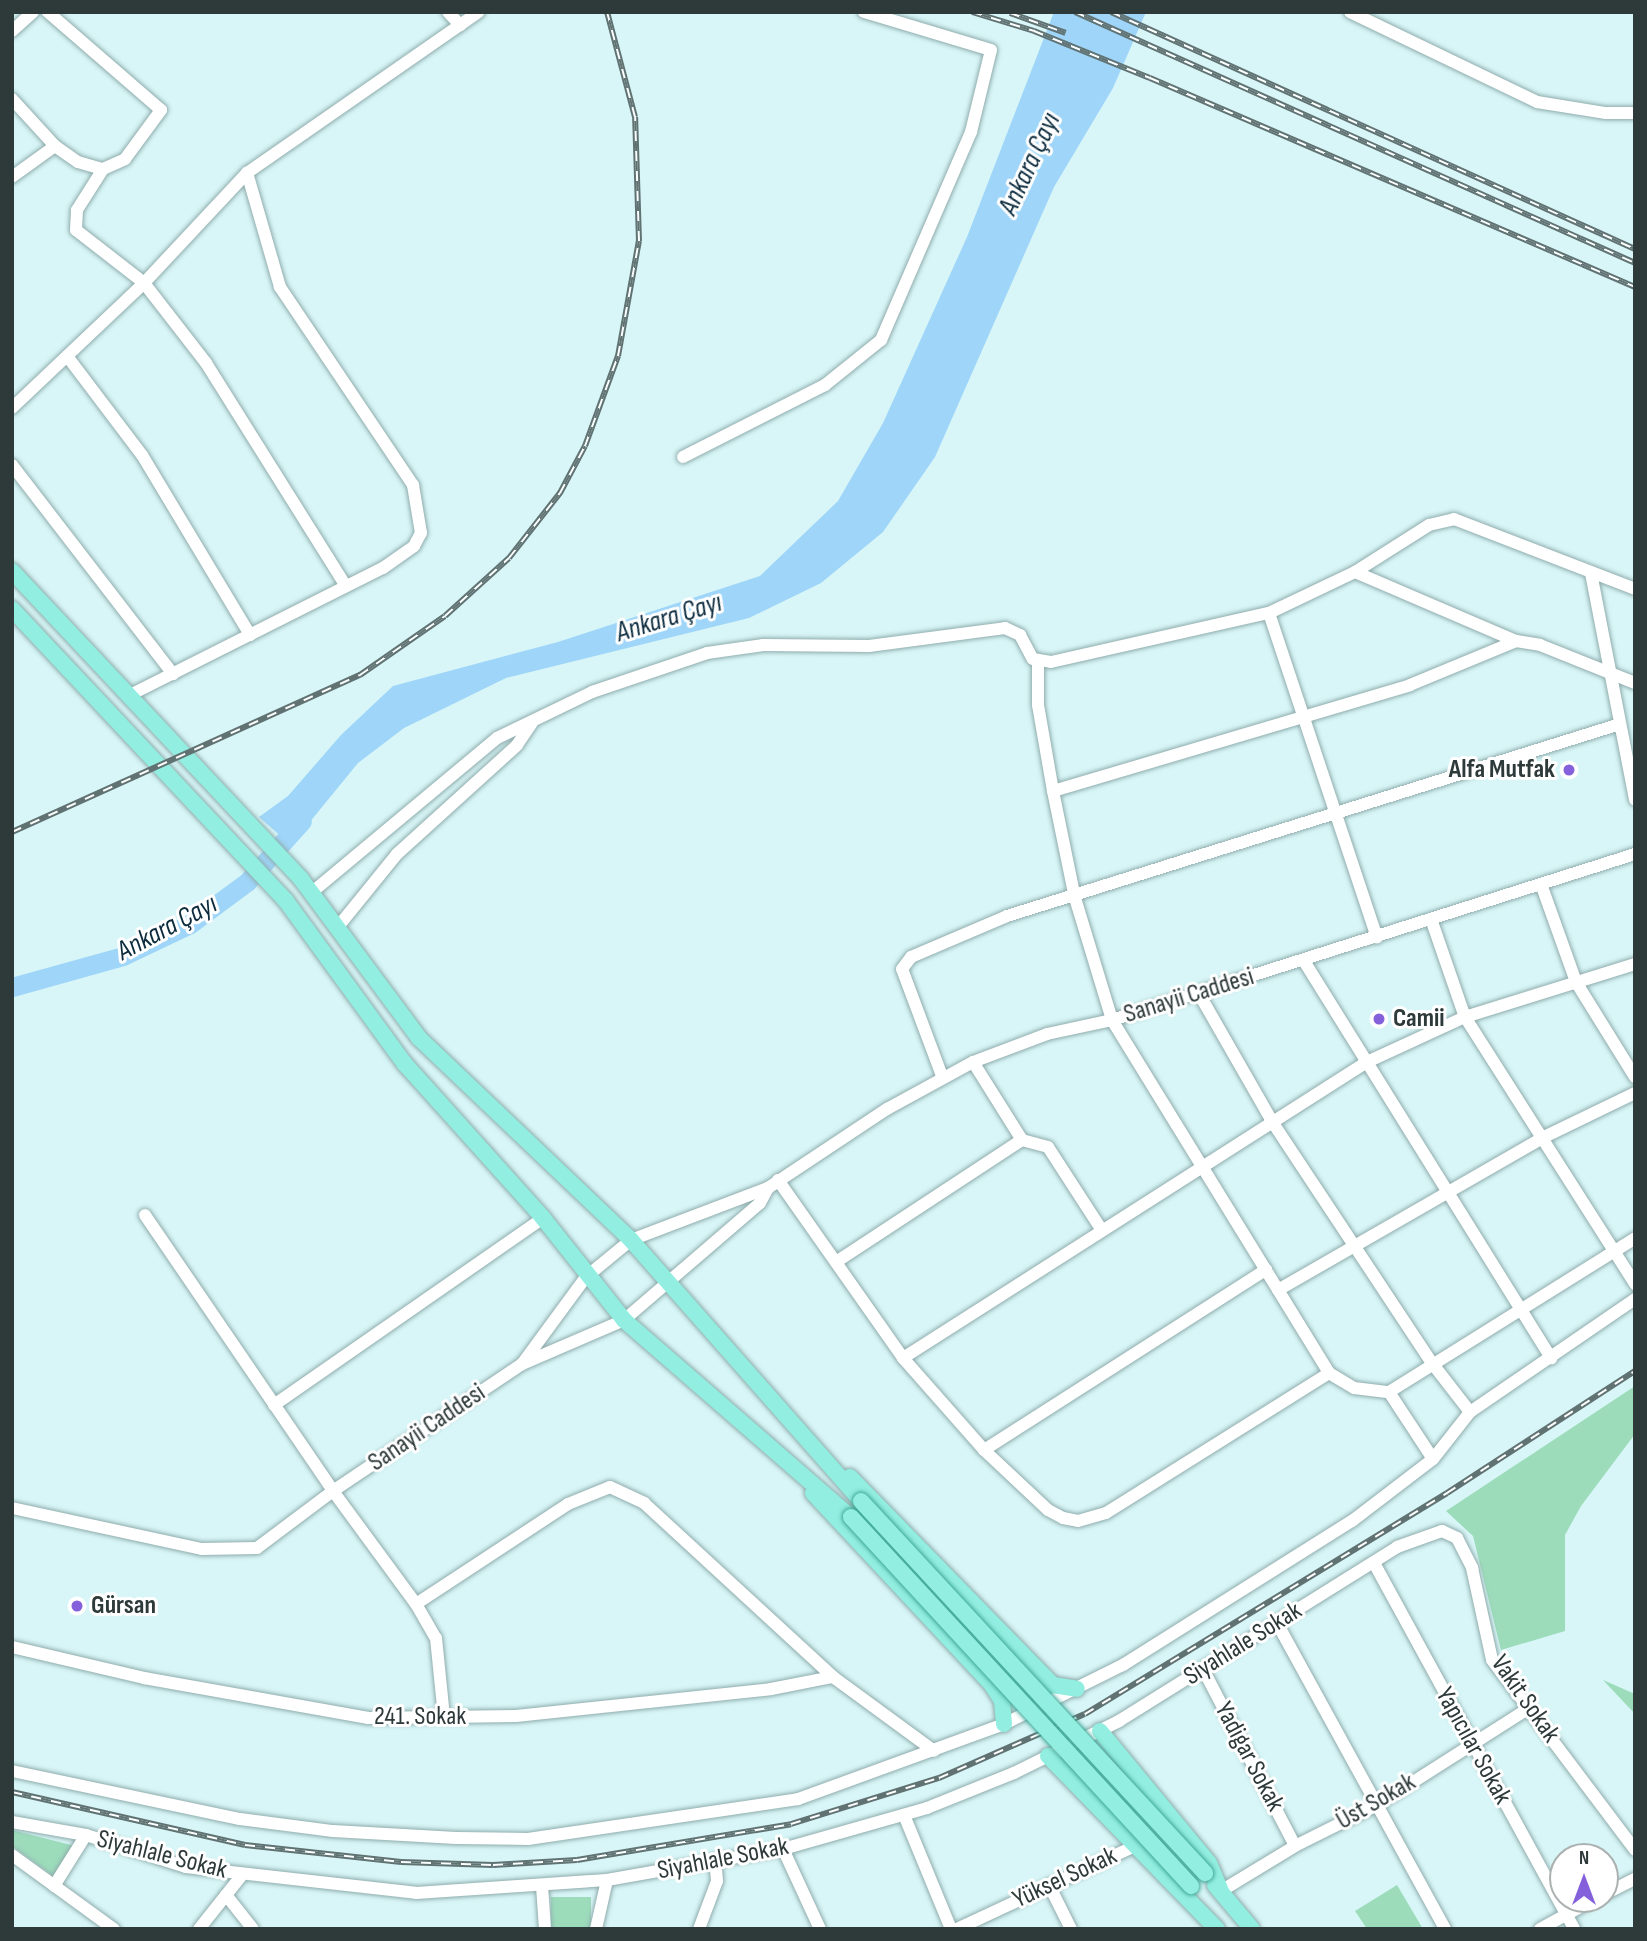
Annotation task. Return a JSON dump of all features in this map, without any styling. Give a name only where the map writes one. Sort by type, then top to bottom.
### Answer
[{"type":"main road","points":[[12,571],[301,879],[419,1038],[631,1240],[861,1500],[1221,1891],[1252,1929]]},
{"type":"main road","points":[[12,609],[286,901],[405,1064],[543,1219],[586,1278],[624,1320],[851,1517],[1191,1886],[1224,1929]]},
{"type":"main road","points":[[816,1450],[870,1493],[1053,1685],[1077,1689]]},
{"type":"main road","points":[[798,1470],[823,1507],[992,1685],[1008,1698],[1023,1686],[1025,1672],[1014,1644]]},
{"type":"main road","points":[[992,1685],[1002,1700],[1004,1724]]},
{"type":"main road","points":[[1100,1731],[1209,1863],[1221,1891]]},
{"type":"main road","points":[[1048,1756],[1217,1929]]},
{"type":"main road","points":[[1096,1803],[1089,1783],[1097,1768],[1112,1759],[1132,1769]]},
{"type":"street","points":[[12,31],[33,12]]},
{"type":"street","points":[[48,12],[161,110],[125,159],[103,169],[77,210],[76,230],[144,283],[268,457],[346,586]]},
{"type":"street","points":[[448,12],[460,25]]},
{"type":"street","points":[[12,408],[144,283],[247,173],[479,12]]},
{"type":"street","points":[[682,457],[825,385],[881,340],[971,132],[990,50],[864,12]]},
{"type":"street","points":[[1350,12],[1537,102],[1606,113],[1635,113]]},
{"type":"street","points":[[12,99],[55,146],[78,162],[103,169]]},
{"type":"street","points":[[12,177],[55,146]]},
{"type":"street","points":[[130,695],[346,586],[414,546],[421,533],[418,501],[413,485],[280,287],[247,173]]},
{"type":"street","points":[[67,356],[142,455],[250,635]]},
{"type":"street","points":[[12,465],[173,674]]},
{"type":"street","points":[[1038,662],[1269,613],[1355,572],[1401,539],[1429,524],[1454,519],[1635,589]]},
{"type":"street","points":[[1355,572],[1516,641],[1540,645],[1635,683]]},
{"type":"street","points":[[1591,573],[1635,800]]},
{"type":"street","points":[[1269,613],[1377,937]]},
{"type":"street","points":[[311,893],[476,754],[607,686],[689,658],[744,646],[869,646],[1004,628],[1020,635],[1038,662],[1038,705],[1075,898],[1112,1020],[1329,1373],[1354,1388],[1389,1392],[1635,1238]]},
{"type":"street","points":[[1053,791],[1410,685],[1516,641]]},
{"type":"street","points":[[337,928],[397,854],[448,803],[517,745],[532,723]]},
{"type":"street","points":[[942,1076],[902,969],[911,957],[1007,916],[1075,898],[1620,724]]},
{"type":"street","name":"Sanayii Caddesi","points":[[522,1364],[586,1278],[631,1240],[773,1184],[942,1076],[1047,1034],[1112,1020],[1634,855]]},
{"type":"street","points":[[1541,884],[1576,982],[1635,1077]]},
{"type":"street","points":[[1431,919],[1465,1017],[1635,1284]]},
{"type":"street","points":[[1304,961],[1551,1358]]},
{"type":"street","points":[[903,1358],[1200,1165],[1273,1123],[1367,1062],[1465,1017],[1635,964]]},
{"type":"street","points":[[1198,992],[1273,1123],[1432,1363],[1470,1412]]},
{"type":"street","points":[[973,1062],[1022,1140],[1048,1147],[1101,1229]]},
{"type":"street","points":[[1278,1290],[1357,1247],[1542,1138],[1635,1093]]},
{"type":"street","points":[[836,1262],[1022,1140]]},
{"type":"street","points":[[773,1184],[836,1262],[903,1358],[985,1450],[1048,1510],[1077,1521],[1094,1518],[1329,1373]]},
{"type":"street","name":"Sanayii Caddesi","points":[[12,1508],[202,1549],[257,1548],[333,1491],[522,1364],[624,1320],[760,1203],[773,1184]]},
{"type":"street","points":[[145,1215],[333,1491],[416,1604],[436,1638],[444,1717]]},
{"type":"street","points":[[274,1405],[543,1219]]},
{"type":"street","points":[[985,1450],[1266,1270]]},
{"type":"street","points":[[12,1771],[228,1816],[333,1832],[528,1839],[798,1799],[1004,1724],[1077,1689],[1352,1521],[1433,1459],[1470,1412],[1635,1299]]},
{"type":"street","points":[[1389,1392],[1433,1459]]},
{"type":"street","points":[[416,1604],[568,1504],[610,1487],[644,1503],[833,1677],[934,1751]]},
{"type":"street","name":"Vakit Sokak","points":[[1374,1563],[1426,1534],[1442,1531],[1457,1538],[1472,1568],[1492,1660],[1635,1850]]},
{"type":"street","name":"Siyahlale Sokak","points":[[12,1822],[86,1836],[186,1867],[416,1893],[607,1880],[783,1849],[904,1815],[1048,1756],[1100,1731],[1374,1563]]},
{"type":"street","name":"Yapıcılar Sokak","points":[[1374,1563],[1574,1929]]},
{"type":"street","points":[[1277,1623],[1445,1929]]},
{"type":"street","name":"241. Sokak","points":[[12,1647],[144,1678],[368,1718],[516,1716],[771,1689],[833,1677]]},
{"type":"street","name":"Yadigar Sokak","points":[[1203,1669],[1295,1846]]},
{"type":"street","name":"Üst Sokak","points":[[1221,1891],[1295,1846],[1377,1805],[1529,1708]]},
{"type":"street","points":[[904,1815],[954,1929]]},
{"type":"street","points":[[54,1886],[86,1836]]},
{"type":"street","name":"Yüksel Sokak","points":[[954,1929],[1135,1846]]},
{"type":"street","points":[[783,1849],[820,1929]]},
{"type":"street","points":[[12,1855],[114,1929]]},
{"type":"street","points":[[699,1929],[718,1881],[715,1860]]},
{"type":"street","points":[[199,1929],[242,1875]]},
{"type":"street","points":[[596,1929],[607,1880]]},
{"type":"street","points":[[1619,1887],[1635,1880]]},
{"type":"street","points":[[1049,1885],[1071,1929]]},
{"type":"street","points":[[542,1886],[545,1929]]},
{"type":"street","points":[[226,1895],[253,1929]]},
{"type":"street","points":[[1540,1929],[1565,1914]]},
{"type":"green space","points":[[1635,1386],[1635,1434],[1581,1506],[1565,1535],[1565,1631],[1501,1650],[1473,1536],[1446,1511]]},
{"type":"green space","points":[[1603,1680],[1635,1694],[1635,1714]]},
{"type":"green space","points":[[12,1830],[75,1846],[53,1876],[12,1846]]},
{"type":"green space","points":[[1397,1885],[1423,1929],[1367,1929],[1355,1911]]},
{"type":"green space","points":[[551,1897],[591,1897],[591,1929],[551,1929]]},
{"type":"water","points":[[1054,12],[1146,12],[1113,88],[1054,187],[935,457],[883,532],[821,583],[749,618],[506,678],[404,728],[358,763],[291,845],[259,817],[288,796],[341,735],[393,686],[558,642],[760,576],[838,501],[883,423],[967,237]]},
{"type":"waterway","name":"Ankara Çayı","points":[[12,987],[123,956],[190,924],[247,882],[302,821]]},
{"type":"railway","points":[[12,832],[360,675],[445,616],[509,558],[560,493],[585,446],[618,356],[639,241],[635,117],[607,12]]},
{"type":"railway","points":[[972,12],[1034,31],[1150,78],[1635,287]]},
{"type":"railway","points":[[1075,12],[1635,263]]},
{"type":"railway","points":[[1111,12],[1635,249]]},
{"type":"railway","points":[[1010,13],[1066,33]]},
{"type":"railway","points":[[12,1792],[245,1845],[401,1862],[493,1865],[577,1860],[791,1824],[939,1778],[1085,1714],[1447,1493],[1635,1371]]},
{"type":"place","name":"Alfa Mutfak","points":[[1569,770]]},
{"type":"place","name":"Camii","points":[[1379,1019]]},
{"type":"place","name":"Gürsan","points":[[77,1606]]}]
